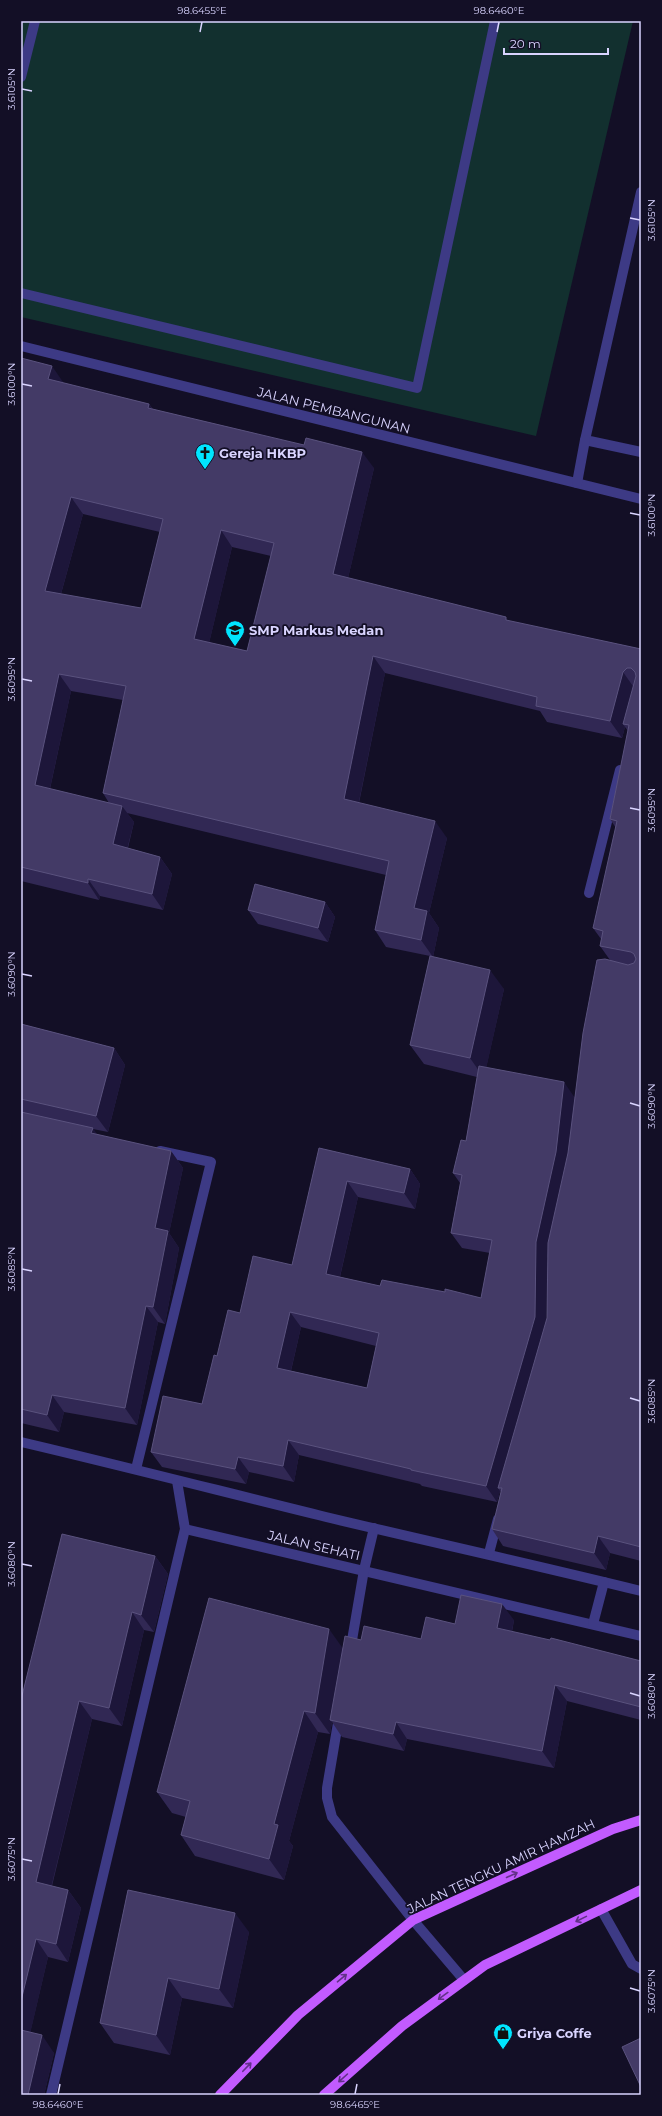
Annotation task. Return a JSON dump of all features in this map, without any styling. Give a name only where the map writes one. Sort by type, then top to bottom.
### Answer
[{"type":"main road","name":"JALAN TENGKU AMIR HAMZAH","points":[[220,2095],[298,2015],[412,1920],[613,1828],[641,1820]]},
{"type":"main road","points":[[324,2095],[402,2026],[485,1965],[641,1890]]},
{"type":"street","points":[[21,77],[35,21]]},
{"type":"street","points":[[21,293],[417,388],[495,21]]},
{"type":"street","points":[[577,483],[585,440],[641,192]]},
{"type":"street","name":"JALAN PEMBANGUNAN","points":[[21,346],[641,499]]},
{"type":"street","points":[[585,440],[641,452]]},
{"type":"street","points":[[589,893],[624,757]]},
{"type":"street","points":[[136,1468],[211,1162],[150,1149]]},
{"type":"street","points":[[21,1442],[136,1468],[177,1481],[374,1528],[489,1553],[641,1591]]},
{"type":"street","points":[[51,2095],[185,1529],[177,1481]]},
{"type":"street","points":[[489,1553],[501,1509]]},
{"type":"street","points":[[348,1663],[364,1570],[374,1528]]},
{"type":"street","name":"JALAN SEHATI","points":[[185,1529],[641,1636]]},
{"type":"street","points":[[593,1624],[604,1582]]},
{"type":"street","points":[[340,1710],[327,1788],[330,1808],[336,1822],[412,1920],[464,1980]]},
{"type":"street","points":[[601,1909],[632,1964],[641,1969]]},
{"type":"green space","points":[[23,21],[633,21],[536,436],[21,317],[21,29]]},
{"type":"building","points":[[21,358],[52,366],[48,379],[149,404],[148,408],[304,445],[306,438],[362,452],[333,574],[506,617],[506,620],[641,649],[641,1547],[598,1536],[594,1553],[492,1529],[502,1488],[498,1488],[547,1318],[548,1243],[568,1153],[583,1033],[597,960],[605,959],[628,965],[634,963],[636,959],[634,954],[631,952],[600,946],[603,931],[593,928],[617,821],[610,819],[629,725],[623,724],[636,676],[635,672],[631,668],[627,668],[623,672],[610,721],[536,706],[537,697],[373,656],[344,799],[435,821],[414,908],[427,911],[421,940],[375,930],[389,861],[103,793],[126,686],[59,674],[35,785],[122,806],[113,844],[160,857],[152,894],[88,879],[88,883],[21,867]],"holes":[[[71,497],[163,519],[141,608],[45,591]],[[221,530],[274,543],[247,651],[194,639]]]},
{"type":"building","points":[[255,884],[325,902],[318,928],[248,910]]},
{"type":"building","points":[[430,956],[490,970],[470,1058],[410,1045]]},
{"type":"building","points":[[21,1024],[114,1048],[96,1116],[21,1099]]},
{"type":"building","points":[[479,1066],[564,1082],[556,1152],[536,1242],[535,1317],[486,1486],[411,1470],[288,1440],[283,1466],[238,1457],[235,1469],[151,1452],[163,1396],[202,1404],[214,1355],[217,1356],[228,1310],[240,1313],[253,1256],[292,1265],[319,1148],[410,1169],[404,1193],[347,1181],[326,1274],[380,1286],[382,1280],[445,1292],[445,1289],[481,1298],[492,1240],[451,1233],[462,1175],[453,1173],[461,1140],[466,1141]],"holes":[[[290,1312],[379,1333],[367,1388],[277,1368]]]},
{"type":"building","points":[[21,1112],[93,1128],[91,1133],[171,1151],[155,1228],[168,1231],[153,1307],[146,1306],[125,1408],[52,1395],[47,1415],[21,1409]]},
{"type":"building","points":[[62,1534],[155,1556],[141,1615],[132,1612],[109,1708],[79,1701],[36,1882],[68,1890],[56,1944],[36,1939],[21,2001],[21,1700]]},
{"type":"building","points":[[461,1595],[502,1604],[497,1628],[550,1640],[551,1638],[641,1661],[641,1707],[555,1685],[542,1751],[396,1722],[393,1734],[330,1720],[345,1636],[361,1640],[364,1626],[421,1639],[426,1617],[455,1624]]},
{"type":"building","points":[[209,1598],[329,1629],[315,1713],[304,1711],[274,1824],[278,1825],[269,1859],[181,1835],[190,1801],[157,1792]]},
{"type":"building","points":[[128,1890],[235,1913],[219,1989],[168,1978],[156,2035],[100,2023]]},
{"type":"building","points":[[21,2030],[42,2035],[28,2095],[21,2095]]},
{"type":"building","points":[[641,2038],[641,2087],[622,2047]]},
{"type":"place","name":"Gereja HKBP","points":[[205,470]]},
{"type":"place","name":"SMP Markus Medan","points":[[235,647]]},
{"type":"place","name":"Griya Coffe","points":[[503,2050]]}]
